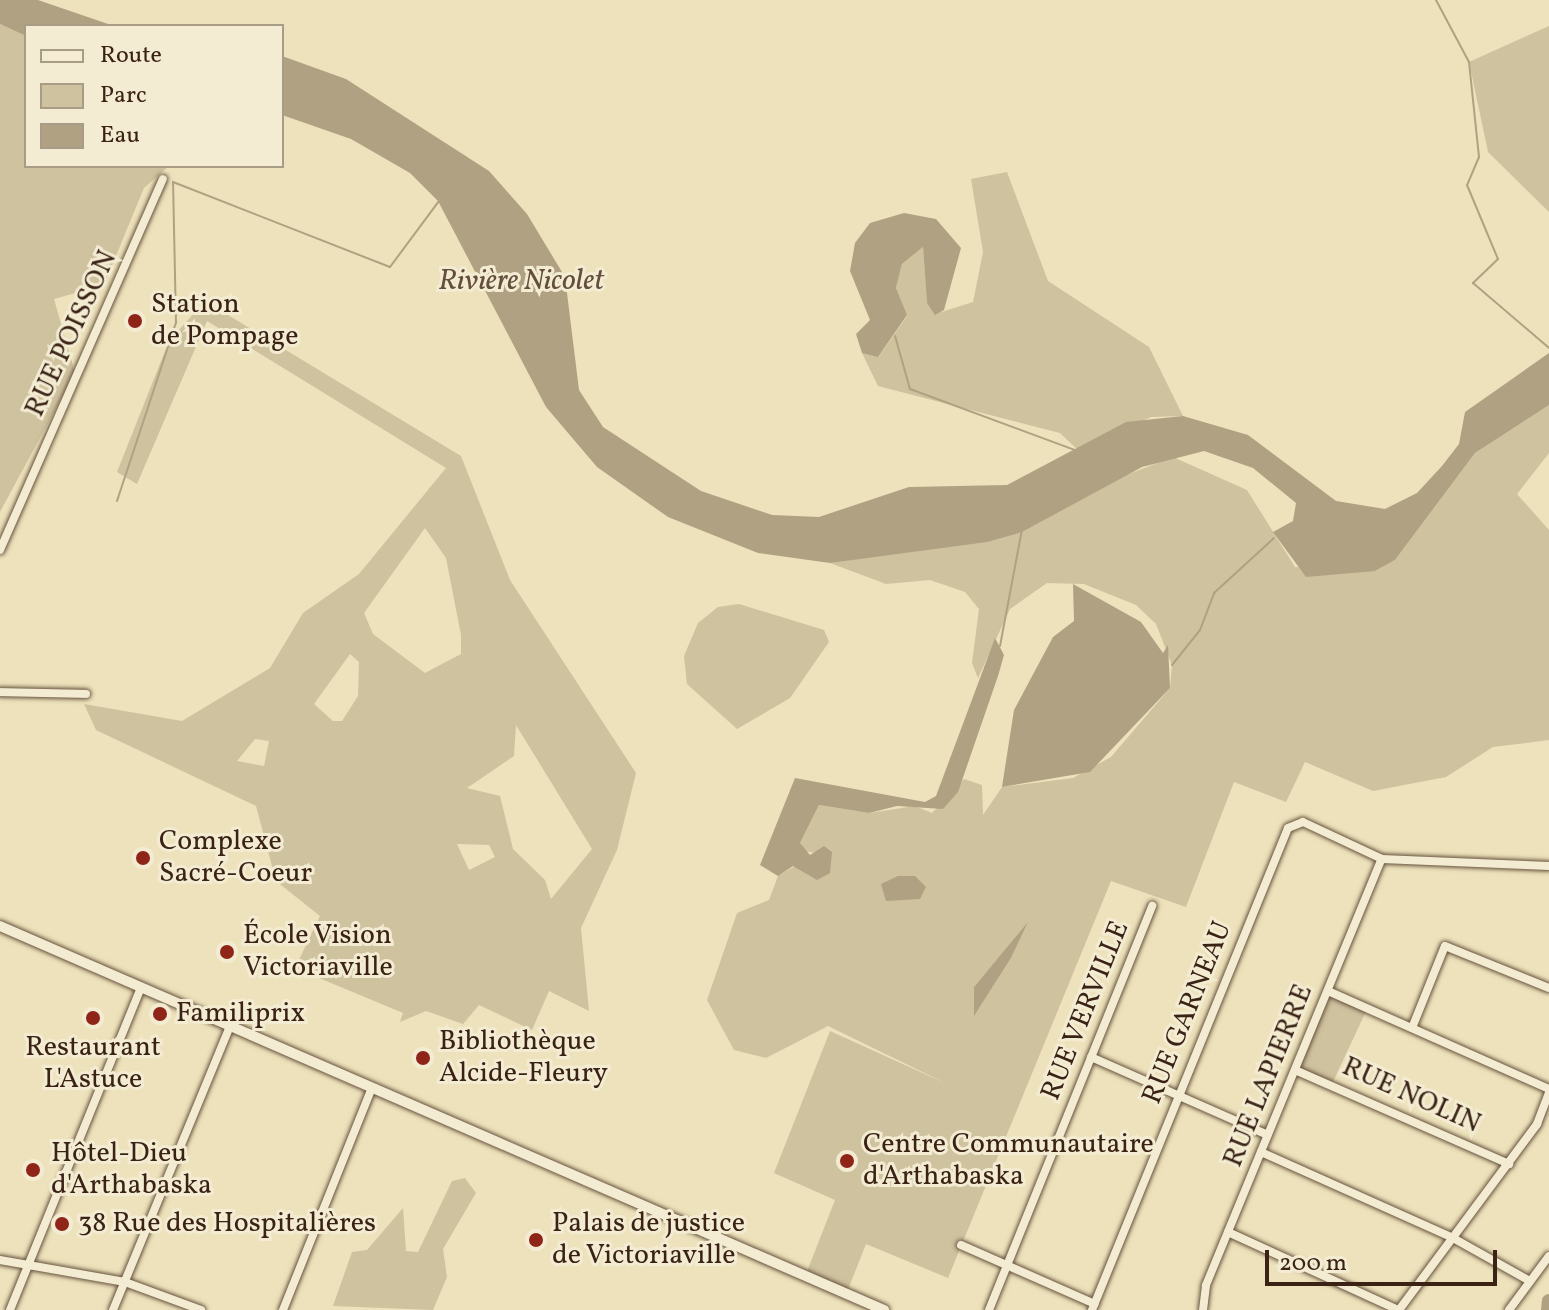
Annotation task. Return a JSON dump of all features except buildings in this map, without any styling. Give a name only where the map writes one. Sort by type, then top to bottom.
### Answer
[{"type":"street","name":"RUE POISSON","points":[[0,550],[163,179]]},
{"type":"street","points":[[0,692],[86,694]]},
{"type":"street","name":"RUE GARNEAU","points":[[1094,1307],[1177,1095],[1291,824],[1303,822],[1382,859]]},
{"type":"street","points":[[1382,859],[1549,866]]},
{"type":"street","name":"RUE LAPIERRE","points":[[1203,1310],[1228,1232],[1382,859]]},
{"type":"street","name":"RUE VERVILLE","points":[[989,1310],[1152,906]]},
{"type":"street","points":[[0,926],[884,1310]]},
{"type":"street","points":[[1412,1028],[1445,946],[1549,988]]},
{"type":"street","points":[[10,1310],[141,987]]},
{"type":"street","points":[[1228,1232],[1399,1310],[1509,1164],[1549,1090],[1328,991]]},
{"type":"street","points":[[113,1310],[230,1026]]},
{"type":"street","points":[[1091,1057],[1268,1135]]},
{"type":"street","name":"RUE NOLIN","points":[[1295,1070],[1509,1164]]},
{"type":"street","points":[[283,1310],[372,1087]]},
{"type":"street","points":[[1261,1152],[1453,1238],[1530,1281]]},
{"type":"street","points":[[961,1245],[1094,1307]]},
{"type":"street","points":[[1509,1310],[1549,1256]]},
{"type":"street","points":[[0,1260],[125,1282],[201,1310]]},
{"type":"green space","points":[[0,24],[24,35],[24,168],[167,168],[144,188],[104,285],[54,299],[75,373],[0,512]]},
{"type":"green space","points":[[1549,26],[1549,212],[1488,152],[1469,62]]},
{"type":"green space","points":[[1007,172],[1048,281],[1149,347],[1183,416],[1151,417],[1078,450],[1060,433],[878,386],[862,353],[879,356],[907,316],[896,288],[902,264],[923,247],[927,302],[935,314],[973,302],[983,252],[971,179]]},
{"type":"green space","points":[[205,301],[461,456],[510,580],[636,773],[617,850],[581,928],[589,1011],[549,991],[532,1030],[479,1005],[463,1024],[426,1011],[400,1022],[403,1013],[295,968],[320,916],[276,881],[256,806],[96,730],[84,704],[182,721],[270,668],[303,613],[359,574],[446,468],[207,321],[137,484],[117,472],[169,341]],"holes":[[[425,528],[446,558],[461,635],[461,654],[425,673],[373,634],[364,613]],[[350,654],[359,662],[358,696],[342,721],[333,721],[314,704]],[[516,725],[592,849],[551,899],[545,880],[513,849],[500,796],[467,788],[514,756]],[[255,739],[269,741],[264,766],[237,761]],[[457,844],[489,845],[495,857],[469,870]]]},
{"type":"green space","points":[[1549,405],[1549,453],[1517,494],[1549,530],[1549,740],[1493,747],[1446,777],[1373,791],[1305,762],[1286,802],[1234,782],[1186,907],[1111,881],[948,1278],[866,1244],[847,1292],[806,1274],[835,1200],[774,1173],[830,1031],[947,1084],[828,1026],[766,1058],[734,1050],[707,1000],[737,913],[769,900],[778,876],[817,853],[802,851],[800,843],[819,805],[869,813],[915,806],[932,813],[964,779],[982,785],[983,815],[1002,787],[1073,778],[1111,757],[1170,688],[1172,665],[1156,624],[1136,605],[1084,584],[1047,583],[1010,609],[978,678],[972,663],[979,609],[965,592],[930,580],[886,584],[830,563],[1022,532],[1116,479],[1173,457],[1247,490],[1295,567],[1375,571],[1395,560],[1475,453]],"holes":[[[1026,926],[1011,958],[975,1014],[974,987]]]},
{"type":"green space","points":[[739,604],[824,630],[829,642],[790,698],[737,729],[687,684],[684,656],[698,623],[718,607]]},
{"type":"green space","points":[[1328,991],[1367,1009],[1331,1087],[1292,1069]]},
{"type":"green space","points":[[465,1178],[476,1193],[443,1249],[447,1277],[433,1310],[333,1306],[352,1252],[367,1250],[403,1208],[406,1251],[418,1252],[452,1181]]},
{"type":"water","points":[[0,0],[38,0],[108,24],[24,24],[24,35],[0,24]]},
{"type":"water","name":"Rivière Nicolet","points":[[284,57],[346,79],[489,171],[527,214],[565,277],[579,390],[603,427],[701,491],[772,515],[819,517],[909,487],[1007,485],[1126,422],[1183,416],[1248,435],[1336,501],[1385,509],[1417,493],[1442,466],[1459,444],[1465,412],[1549,353],[1549,405],[1475,453],[1395,560],[1375,571],[1306,577],[1273,532],[1293,521],[1296,503],[1253,468],[1204,451],[1142,467],[1022,532],[987,542],[830,563],[758,553],[668,517],[597,467],[546,407],[438,201],[410,173],[351,139],[284,116]]},
{"type":"water","points":[[904,213],[936,219],[961,248],[944,310],[935,315],[927,303],[923,247],[902,264],[896,288],[907,315],[878,357],[862,353],[856,334],[870,320],[850,271],[855,243],[870,223]]},
{"type":"water","points":[[1073,584],[1141,622],[1163,653],[1168,645],[1170,688],[1090,772],[1002,787],[1014,710],[1053,637],[1074,621]]},
{"type":"water","points":[[995,638],[1004,655],[998,676],[958,792],[943,809],[897,806],[869,813],[819,805],[800,843],[810,855],[824,846],[832,852],[830,873],[817,880],[793,866],[778,876],[760,865],[795,778],[925,802],[936,796]]},
{"type":"water","points":[[898,876],[915,876],[926,887],[920,899],[886,901],[881,884]]},
{"type":"water","points":[[1028,922],[1011,958],[974,1016],[974,987]]},
{"type":"waterway","points":[[1436,0],[1469,62],[1479,157],[1467,185],[1498,259],[1473,283],[1549,348]]},
{"type":"waterway","points":[[117,501],[176,323],[173,182],[390,267],[439,201]]},
{"type":"waterway","points":[[895,336],[910,389],[1078,451]]},
{"type":"waterway","points":[[1000,646],[1022,530]]},
{"type":"waterway","points":[[1172,665],[1200,630],[1214,593],[1274,538]]},
{"type":"waterway","points":[[1548,1310],[1549,1301]]},
{"type":"place","name":"Station de Pompage","points":[[135,321]]},
{"type":"place","name":"Complexe Sacré-Coeur","points":[[143,858]]},
{"type":"place","name":"École Vision Victoriaville","points":[[227,952]]},
{"type":"place","name":"Familiprix","points":[[160,1014]]},
{"type":"place","name":"Restaurant L'Astuce","points":[[93,1018]]},
{"type":"place","name":"Bibliothèque Alcide-Fleury","points":[[423,1058]]},
{"type":"place","name":"Centre Communautaire d'Arthabaska","points":[[847,1161]]},
{"type":"place","name":"Hôtel-Dieu d'Arthabaska","points":[[33,1170]]},
{"type":"place","name":"38 Rue des Hospitalières","points":[[62,1224]]},
{"type":"place","name":"Palais de justice de Victoriaville","points":[[536,1240]]}]
